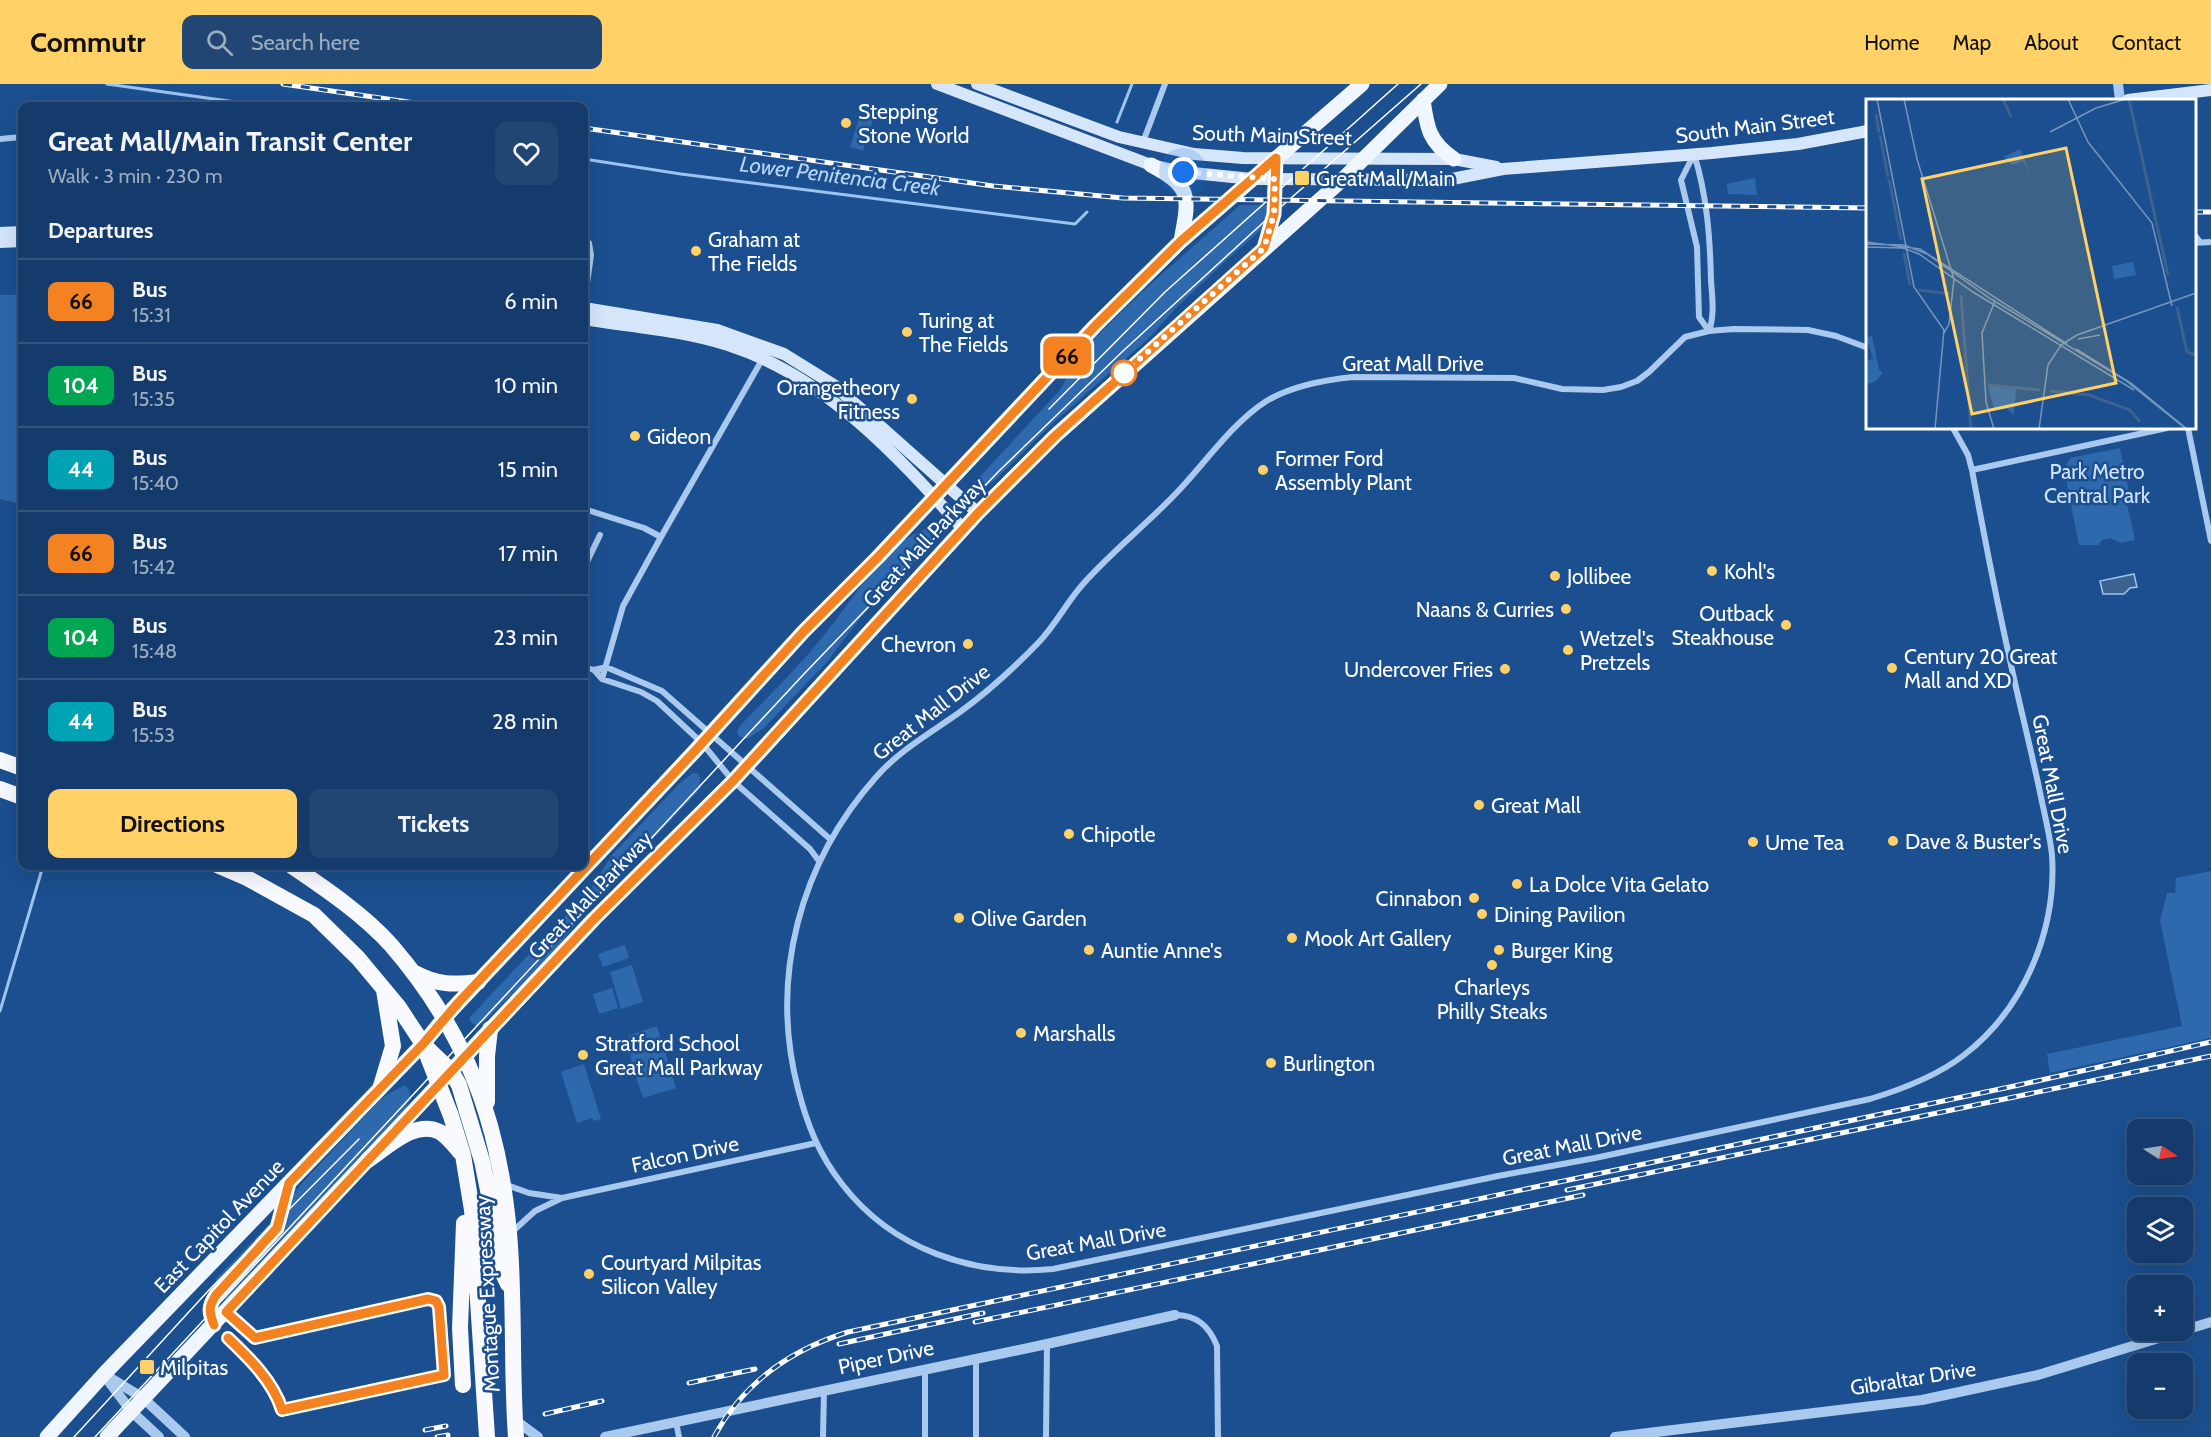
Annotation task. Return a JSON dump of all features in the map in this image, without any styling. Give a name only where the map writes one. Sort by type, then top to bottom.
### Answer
[{"type":"highway","points":[[0,760],[18,767]]},
{"type":"highway","points":[[0,789],[18,796]]},
{"type":"highway","name":"Montague Expressway","points":[[228,870],[314,915],[358,958],[423,1044],[451,1116],[463,1155],[476,1270],[487,1437]]},
{"type":"highway","name":"Montague Expressway","points":[[298,870],[342,901],[390,944],[445,1017],[465,1056],[488,1112],[504,1184],[509,1234],[516,1437]]},
{"type":"highway","points":[[411,971],[437,983],[449,985],[478,982]]},
{"type":"highway","points":[[381,1086],[393,1046],[384,990]]},
{"type":"highway","points":[[488,1112],[487,1056],[490,1029]]},
{"type":"highway","points":[[423,1044],[451,1071],[459,1085],[482,1161],[492,1210],[498,1263],[512,1293]]},
{"type":"highway","points":[[368,1160],[412,1131],[420,1129],[439,1131],[463,1155]]},
{"type":"highway","points":[[463,1385],[460,1328],[467,1184]]},
{"type":"main road","name":"South Main Street","points":[[937,84],[1151,165],[1183,172],[1252,179],[1447,180],[1503,169],[1798,144],[1866,130]]},
{"type":"main road","name":"South Main Street","points":[[977,84],[1119,137],[1194,154],[1276,158],[1454,159],[1503,169]]},
{"type":"main road","name":"Great Mall Parkway","points":[[588,864],[804,631],[946,485],[1095,326],[1181,241],[1362,84]]},
{"type":"main road","name":"Great Mall Parkway","points":[[465,1056],[594,919],[733,781],[963,529],[1055,436],[1342,180],[1440,84]]},
{"type":"main road","points":[[2135,99],[2211,90]]},
{"type":"main road","points":[[1423,100],[1430,135],[1441,149],[1454,159]]},
{"type":"main road","points":[[1024,118],[1029,104]]},
{"type":"main road","points":[[1264,248],[1274,214],[1276,158]]},
{"type":"main road","points":[[1151,165],[1172,176],[1182,188],[1187,210],[1181,241]]},
{"type":"main road","points":[[0,233],[18,232]]},
{"type":"main road","points":[[0,242],[18,241]]},
{"type":"main road","points":[[588,307],[706,327],[784,354],[834,385],[978,513]]},
{"type":"main road","points":[[588,321],[681,333],[727,344],[763,358],[795,375],[833,401],[921,481],[963,529]]},
{"type":"main road","name":"Great Mall Parkway","points":[[423,1044],[445,1017],[583,870]]},
{"type":"main road","name":"East Capitol Avenue","points":[[47,1437],[104,1374],[423,1044]]},
{"type":"main road","points":[[107,1437],[465,1056]]},
{"type":"main road","points":[[214,1325],[208,1311],[210,1305],[216,1295],[277,1228],[289,1183]]},
{"type":"street","points":[[1143,142],[1165,84]]},
{"type":"street","points":[[2118,84],[2120,99]]},
{"type":"street","points":[[0,139],[18,137]]},
{"type":"street","points":[[1694,154],[1704,188],[1710,249],[1713,319],[1709,331]]},
{"type":"street","points":[[1694,154],[1681,180],[1697,247],[1699,317],[1709,331]]},
{"type":"street","points":[[588,242],[591,249],[588,273]]},
{"type":"street","points":[[2197,242],[2211,242]]},
{"type":"street","name":"Great Mall Drive","points":[[1866,347],[1836,336],[1808,330],[1734,328],[1685,337],[1643,377],[1630,384],[1612,389],[1562,389],[1514,378],[1369,376],[1341,378],[1285,392],[1266,401],[1250,414],[1179,490],[1082,584],[1052,627],[1011,669],[975,701],[905,750],[876,777],[830,839],[819,861],[797,922],[789,963],[787,992],[789,1034],[794,1070],[806,1119],[833,1173],[856,1202],[909,1242],[950,1259],[980,1267],[1010,1271],[1038,1270],[1081,1264],[1806,1113],[1897,1090],[1950,1065],[1976,1046],[2021,990],[2045,929],[2052,878],[2052,854],[2047,826],[1972,470],[1968,455],[1954,429]]},
{"type":"street","points":[[602,679],[623,606],[763,358]]},
{"type":"street","points":[[1972,470],[2162,429]]},
{"type":"street","points":[[2188,429],[2211,541]]},
{"type":"street","points":[[588,510],[645,528],[661,537]]},
{"type":"street","points":[[588,555],[600,534]]},
{"type":"street","points":[[588,668],[594,670],[606,667],[662,691],[706,738],[733,781],[810,849],[819,861]]},
{"type":"street","points":[[594,670],[602,679],[641,692],[657,701],[747,765],[830,839]]},
{"type":"street","name":"Falcon Drive","points":[[509,1234],[536,1211],[562,1198],[816,1143]]},
{"type":"street","name":"Falcon Drive","points":[[504,1184],[529,1193],[562,1198]]},
{"type":"street","points":[[1175,1315],[1184,1315],[1204,1323],[1217,1346],[1218,1437]]},
{"type":"street","name":"Piper Drive","points":[[605,1437],[1175,1315]]},
{"type":"street","name":"Gibraltar Drive","points":[[1615,1437],[1922,1400],[2038,1375],[2211,1322]]},
{"type":"street","points":[[1046,1437],[1047,1344]]},
{"type":"street","points":[[976,1359],[976,1437]]},
{"type":"street","points":[[925,1369],[925,1437]]},
{"type":"street","points":[[104,1374],[143,1398],[185,1437]]},
{"type":"street","points":[[104,1374],[131,1411],[159,1437]]},
{"type":"street","points":[[823,1437],[824,1390]]},
{"type":"street","points":[[515,1420],[538,1437]]},
{"type":"street","points":[[676,1422],[679,1437]]},
{"type":"green space","points":[[863,106],[876,110],[863,151],[850,147]]},
{"type":"green space","points":[[1755,178],[1757,195],[1728,194],[1727,184]]},
{"type":"green space","points":[[1240,205],[1268,205],[1266,226],[1232,255],[1176,308],[1150,337],[1052,424],[995,480],[983,489],[974,488],[974,483],[1060,390],[1076,361],[1090,343],[1145,289]]},
{"type":"green space","points":[[0,295],[18,295],[18,503],[0,499]]},
{"type":"green space","name":"Park Metro Central Park","points":[[2120,448],[2130,497],[2126,499],[2135,540],[2121,543],[2110,538],[2102,540],[2098,545],[2079,545],[2064,469],[2070,458]]},
{"type":"green space","points":[[929,528],[932,543],[861,617],[827,662],[764,728],[747,739],[740,737],[737,734],[739,727],[811,650],[883,560],[913,535]]},
{"type":"green space","points":[[693,773],[699,774],[701,788],[583,914],[552,955],[485,1021],[476,1026],[471,1022],[469,1018],[593,886],[611,856],[681,782]]},
{"type":"green space","points":[[2211,871],[2211,1038],[2050,1073],[2047,1054],[2182,1026],[2160,921],[2167,893],[2175,893],[2176,878]]},
{"type":"green space","points":[[625,945],[629,958],[603,967],[598,954]]},
{"type":"green space","points":[[632,965],[643,1002],[621,1009],[610,972]]},
{"type":"green space","points":[[612,988],[618,1008],[599,1014],[593,994]]},
{"type":"green space","points":[[657,1026],[676,1088],[643,1098],[631,1062],[629,1035]]},
{"type":"green space","points":[[584,1064],[601,1119],[594,1121],[592,1118],[577,1123],[561,1072]]},
{"type":"green space","points":[[405,1085],[410,1097],[405,1109],[227,1300],[217,1288],[216,1279],[281,1212],[303,1182],[377,1103]]},
{"type":"shaded area","points":[[2134,574],[2137,587],[2130,588],[2124,594],[2103,594],[2100,581]]},
{"type":"waterway","name":"Lower Penitencia Creek","points":[[107,84],[235,102]]},
{"type":"waterway","name":"Lower Penitencia Creek","points":[[1117,122],[1132,84]]},
{"type":"waterway","name":"Lower Penitencia Creek","points":[[588,160],[681,174],[1075,224],[1087,212]]},
{"type":"waterway","points":[[0,1011],[42,870]]},
{"type":"tram line","points":[[1049,409],[1165,292],[1398,84]]},
{"type":"tram line","points":[[95,1437],[803,675],[999,471],[1123,351],[1266,220],[1421,84]]},
{"type":"tram line","points":[[74,1437],[209,1290],[359,1139]]},
{"type":"railway","points":[[283,84],[408,102]]},
{"type":"railway","points":[[588,129],[993,186],[1123,198],[1866,208]]},
{"type":"railway","points":[[2196,212],[2211,212]]},
{"type":"railway","points":[[714,1437],[739,1400],[770,1371],[807,1348],[848,1332],[2019,1085],[2211,1042]]},
{"type":"railway","points":[[1567,1190],[2211,1056]]},
{"type":"railway","points":[[975,1322],[1583,1195]]},
{"type":"railway","points":[[839,1344],[983,1313]]},
{"type":"railway","points":[[689,1383],[755,1369]]},
{"type":"railway","points":[[545,1414],[602,1401]]},
{"type":"railway","points":[[425,1430],[446,1426]]},
{"type":"railway","points":[[437,1437],[448,1435]]},
{"type":"bus line","name":"66","points":[[228,1338],[246,1355],[271,1386],[282,1410],[444,1375],[439,1307],[436,1301],[428,1299],[255,1338],[226,1312],[594,919],[733,781],[978,513],[1055,436],[1264,248],[1274,214],[1276,158],[1181,241],[1095,326],[878,557],[804,631],[588,865]]},
{"type":"bus line","name":"66","points":[[214,1325],[208,1311],[210,1305],[216,1295],[277,1228],[289,1183],[423,1044],[445,1017],[583,870]]},
{"type":"place","name":"Stepping Stone World","points":[[846,123]]},
{"type":"place","name":"Great Mall/Main","points":[[1302,178]]},
{"type":"place","name":"Graham at The Fields","points":[[696,251]]},
{"type":"place","name":"Turing at The Fields","points":[[907,332]]},
{"type":"place","name":"Orangetheory Fitness","points":[[912,399]]},
{"type":"place","name":"Gideon","points":[[635,436]]},
{"type":"place","name":"Former Ford Assembly Plant","points":[[1263,470]]},
{"type":"place","name":"Kohl's","points":[[1712,571]]},
{"type":"place","name":"Jollibee","points":[[1555,576]]},
{"type":"place","name":"Naans & Curries","points":[[1566,609]]},
{"type":"place","name":"Outback Steakhouse","points":[[1786,625]]},
{"type":"place","name":"Chevron","points":[[968,644]]},
{"type":"place","name":"Wetzel's Pretzels","points":[[1568,650]]},
{"type":"place","name":"Century 20 Great Mall and XD","points":[[1892,668]]},
{"type":"place","name":"Undercover Fries","points":[[1505,669]]},
{"type":"place","name":"Great Mall","points":[[1479,805]]},
{"type":"place","name":"Chipotle","points":[[1069,834]]},
{"type":"place","name":"Dave & Buster's","points":[[1893,841]]},
{"type":"place","name":"Ume Tea","points":[[1753,842]]},
{"type":"place","name":"La Dolce Vita Gelato","points":[[1517,884]]},
{"type":"place","name":"Cinnabon","points":[[1474,898]]},
{"type":"place","name":"Dining Pavilion","points":[[1482,914]]},
{"type":"place","name":"Olive Garden","points":[[959,918]]},
{"type":"place","name":"Mook Art Gallery","points":[[1292,938]]},
{"type":"place","name":"Auntie Anne's","points":[[1089,950]]},
{"type":"place","name":"Burger King","points":[[1499,950]]},
{"type":"place","name":"Charleys Philly Steaks","points":[[1492,965]]},
{"type":"place","name":"Marshalls","points":[[1021,1033]]},
{"type":"place","name":"Stratford School Great Mall Parkway","points":[[583,1055]]},
{"type":"place","name":"Burlington","points":[[1271,1063]]},
{"type":"place","name":"Courtyard Milpitas Silicon Valley","points":[[589,1274]]},
{"type":"place","name":"Milpitas","points":[[147,1367]]},
{"type":"route","points":[[1124,373],[1264,248],[1274,214],[1275,179],[1183,172]]}]
